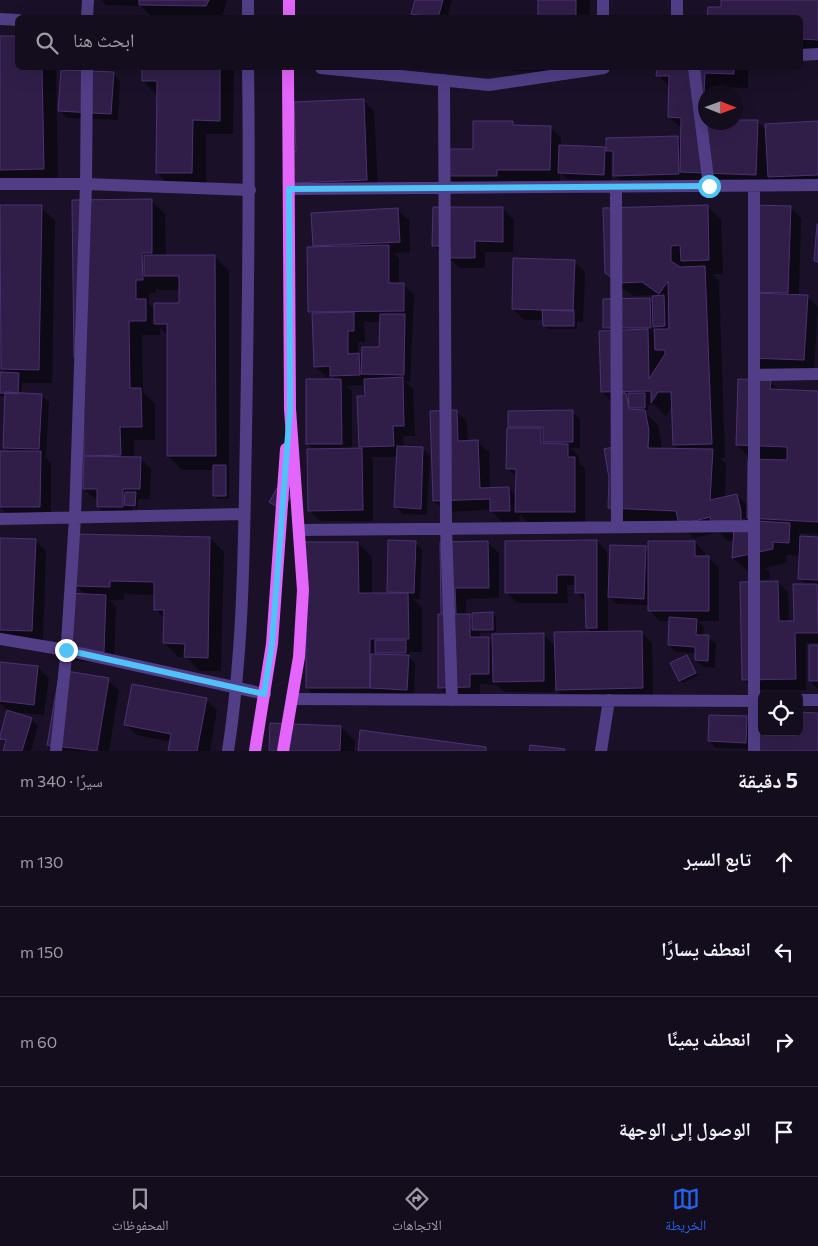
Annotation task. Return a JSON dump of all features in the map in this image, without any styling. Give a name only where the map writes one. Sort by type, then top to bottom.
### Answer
[{"type":"main road","points":[[289,0],[289,15]]},
{"type":"main road","points":[[284,751],[299,657],[303,590],[290,409],[288,70]]},
{"type":"main road","points":[[255,751],[272,644],[290,409]]},
{"type":"street","points":[[88,0],[88,15]]},
{"type":"street","points":[[248,0],[248,15]]},
{"type":"street","points":[[603,15],[604,0]]},
{"type":"street","points":[[677,0],[677,15]]},
{"type":"street","points":[[0,19],[15,20]]},
{"type":"street","points":[[803,55],[818,54]]},
{"type":"street","points":[[56,751],[61,722],[75,518],[86,184],[87,70]]},
{"type":"street","points":[[228,751],[238,688],[244,514],[250,190],[248,70]]},
{"type":"street","points":[[342,70],[489,85],[589,70]]},
{"type":"street","points":[[694,70],[709,186]]},
{"type":"street","points":[[444,80],[446,188],[446,528],[452,700]]},
{"type":"street","points":[[0,184],[86,184],[250,190]]},
{"type":"street","points":[[289,189],[818,185]]},
{"type":"street","points":[[754,186],[754,526],[758,701],[754,751]]},
{"type":"street","points":[[616,187],[617,527]]},
{"type":"street","points":[[754,375],[818,374]]},
{"type":"street","points":[[0,519],[244,514]]},
{"type":"street","points":[[299,530],[754,526]]},
{"type":"street","points":[[0,639],[66,650],[264,694]]},
{"type":"street","points":[[293,699],[758,701]]},
{"type":"street","points":[[601,751],[609,700]]},
{"type":"street","points":[[803,700],[818,700]]},
{"type":"building","points":[[139,0],[209,0],[206,6],[139,5]]},
{"type":"building","points":[[415,0],[443,0],[439,15],[411,14]]},
{"type":"building","points":[[538,0],[576,0],[576,15],[538,15]]},
{"type":"building","points":[[721,0],[818,0],[818,40],[803,39],[803,15],[707,15],[708,7],[721,7]]},
{"type":"building","points":[[0,36],[15,36],[15,70],[42,70],[44,169],[0,170]]},
{"type":"building","points":[[61,70],[114,72],[111,114],[58,111]]},
{"type":"building","points":[[142,70],[220,70],[220,121],[193,120],[192,173],[156,173],[157,81],[142,81]]},
{"type":"building","points":[[657,70],[734,70],[734,74],[705,73],[704,85],[698,85],[698,130],[743,130],[743,120],[758,120],[756,175],[680,172],[681,118],[668,117],[669,76],[656,76]]},
{"type":"building","points":[[364,99],[367,180],[292,183],[291,152],[296,151],[294,102]]},
{"type":"building","points":[[473,121],[513,121],[513,125],[551,126],[550,170],[497,170],[497,176],[446,176],[446,149],[473,149]]},
{"type":"building","points":[[818,121],[818,175],[768,177],[765,124]]},
{"type":"building","points":[[678,136],[679,174],[613,176],[613,151],[606,151],[606,138]]},
{"type":"building","points":[[559,145],[605,147],[604,175],[558,173]]},
{"type":"building","points":[[152,199],[152,253],[142,253],[143,280],[136,280],[136,299],[146,299],[146,321],[129,321],[130,388],[141,388],[142,427],[120,427],[121,455],[84,456],[83,357],[74,357],[72,200]]},
{"type":"building","points":[[0,205],[42,205],[39,370],[1,369]]},
{"type":"building","points":[[708,205],[709,260],[681,261],[680,245],[671,246],[671,261],[680,267],[705,266],[712,444],[673,445],[671,392],[658,392],[651,403],[651,391],[601,392],[599,331],[648,329],[649,379],[665,354],[665,350],[655,350],[654,329],[669,329],[668,281],[659,294],[642,282],[619,283],[605,273],[603,208]]},
{"type":"building","points":[[751,205],[791,206],[788,293],[749,292]]},
{"type":"building","points":[[433,207],[503,207],[503,242],[475,241],[475,258],[448,258],[449,246],[432,246]]},
{"type":"building","points":[[398,208],[400,242],[313,246],[311,213]]},
{"type":"building","points":[[818,224],[818,262],[814,261]]},
{"type":"building","points":[[389,245],[389,283],[404,283],[404,311],[308,312],[307,247]]},
{"type":"building","points":[[144,255],[215,255],[216,456],[167,456],[167,324],[154,324],[154,303],[179,303],[179,276],[144,276]]},
{"type":"building","points":[[513,258],[575,260],[573,311],[512,309]]},
{"type":"building","points":[[751,293],[808,295],[804,360],[749,358]]},
{"type":"building","points":[[664,295],[665,326],[653,327],[652,296]]},
{"type":"building","points":[[650,298],[651,328],[603,328],[603,299]]},
{"type":"building","points":[[542,310],[574,310],[574,326],[543,326]]},
{"type":"building","points":[[354,312],[354,331],[348,331],[348,354],[359,353],[360,375],[330,376],[330,366],[314,367],[312,313]]},
{"type":"building","points":[[380,314],[405,314],[404,375],[361,374],[362,347],[379,347]]},
{"type":"building","points":[[0,372],[19,373],[18,394],[0,393]]},
{"type":"building","points":[[403,377],[404,426],[393,426],[394,446],[359,447],[357,396],[365,396],[364,379]]},
{"type":"building","points":[[306,379],[341,379],[342,444],[306,444]]},
{"type":"building","points":[[738,379],[771,380],[770,389],[818,391],[818,522],[747,518],[748,459],[787,460],[787,447],[736,445]]},
{"type":"building","points":[[5,392],[42,394],[39,449],[3,448]]},
{"type":"building","points":[[616,392],[626,393],[629,409],[645,410],[649,430],[648,448],[713,449],[710,500],[737,494],[741,520],[790,523],[789,543],[773,542],[773,549],[732,558],[734,528],[712,527],[710,517],[679,525],[676,511],[608,508],[609,478],[604,449],[613,447]]},
{"type":"building","points":[[628,393],[645,393],[645,408],[629,408]]},
{"type":"building","points":[[457,410],[458,441],[478,440],[480,488],[509,487],[510,511],[490,511],[490,499],[433,501],[430,411]]},
{"type":"building","points":[[573,410],[573,442],[543,442],[543,427],[508,427],[508,411]]},
{"type":"building","points":[[507,428],[541,428],[541,443],[568,444],[568,457],[575,457],[575,512],[515,512],[516,469],[506,469]]},
{"type":"building","points":[[397,446],[423,447],[421,509],[394,507]]},
{"type":"building","points":[[362,448],[363,510],[308,511],[307,449]]},
{"type":"building","points":[[0,451],[41,451],[40,507],[0,507]]},
{"type":"building","points":[[84,456],[141,457],[140,489],[123,489],[123,507],[97,507],[97,489],[83,489]]},
{"type":"building","points":[[213,465],[226,465],[226,496],[213,496]]},
{"type":"building","points":[[277,488],[291,496],[283,510],[269,502]]},
{"type":"building","points":[[125,492],[136,492],[135,506],[124,505]]},
{"type":"building","points":[[76,534],[210,537],[208,658],[184,657],[185,644],[163,643],[164,610],[154,610],[154,582],[110,581],[110,587],[75,586]]},
{"type":"building","points":[[800,536],[818,537],[818,580],[798,579]]},
{"type":"building","points":[[0,538],[36,539],[32,631],[0,630]]},
{"type":"building","points":[[388,540],[416,541],[414,593],[387,592]]},
{"type":"building","points":[[597,540],[597,628],[586,628],[585,593],[575,593],[575,575],[557,575],[557,593],[505,593],[505,541]]},
{"type":"building","points":[[488,541],[489,588],[455,588],[456,613],[441,613],[440,542]]},
{"type":"building","points":[[648,541],[695,541],[695,556],[709,556],[709,611],[648,611]]},
{"type":"building","points":[[299,542],[358,542],[359,593],[408,593],[409,639],[370,639],[370,688],[306,688],[306,596]]},
{"type":"building","points":[[610,545],[646,546],[644,599],[608,597]]},
{"type":"building","points":[[778,581],[779,621],[794,621],[793,584],[817,584],[818,633],[795,633],[796,679],[742,680],[740,582]]},
{"type":"building","points":[[67,593],[106,595],[104,652],[65,651]]},
{"type":"building","points":[[493,612],[493,630],[472,630],[472,613]]},
{"type":"building","points":[[438,614],[470,614],[470,637],[489,637],[489,674],[470,674],[470,687],[438,688]]},
{"type":"building","points":[[669,617],[697,619],[696,635],[709,635],[708,661],[695,660],[695,647],[668,645]]},
{"type":"building","points":[[642,631],[643,688],[556,690],[554,632]]},
{"type":"building","points":[[544,633],[544,681],[493,682],[492,634]]},
{"type":"building","points":[[375,640],[406,640],[406,653],[375,653]]},
{"type":"building","points":[[809,645],[818,645],[818,681],[809,681]]},
{"type":"building","points":[[371,654],[409,655],[407,690],[370,688]]},
{"type":"building","points":[[687,655],[696,673],[679,681],[670,663]]},
{"type":"building","points":[[0,662],[38,666],[34,705],[0,701]]},
{"type":"building","points":[[60,670],[109,678],[97,751],[47,745]]},
{"type":"building","points":[[132,684],[207,698],[197,751],[168,751],[171,734],[124,725]]},
{"type":"building","points":[[7,710],[32,718],[22,751],[3,751],[6,740],[0,739],[0,736]]},
{"type":"building","points":[[803,712],[818,713],[818,751],[758,751],[758,736],[803,736]]},
{"type":"building","points":[[709,715],[747,716],[746,743],[708,741]]},
{"type":"building","points":[[270,723],[341,726],[340,751],[269,751]]},
{"type":"building","points":[[360,730],[486,747],[486,751],[358,751]]},
{"type":"building","points":[[530,745],[565,749],[565,751],[529,751]]},
{"type":"route","points":[[66,650],[264,694],[272,644],[275,583],[290,409],[289,189],[709,186]]}]
